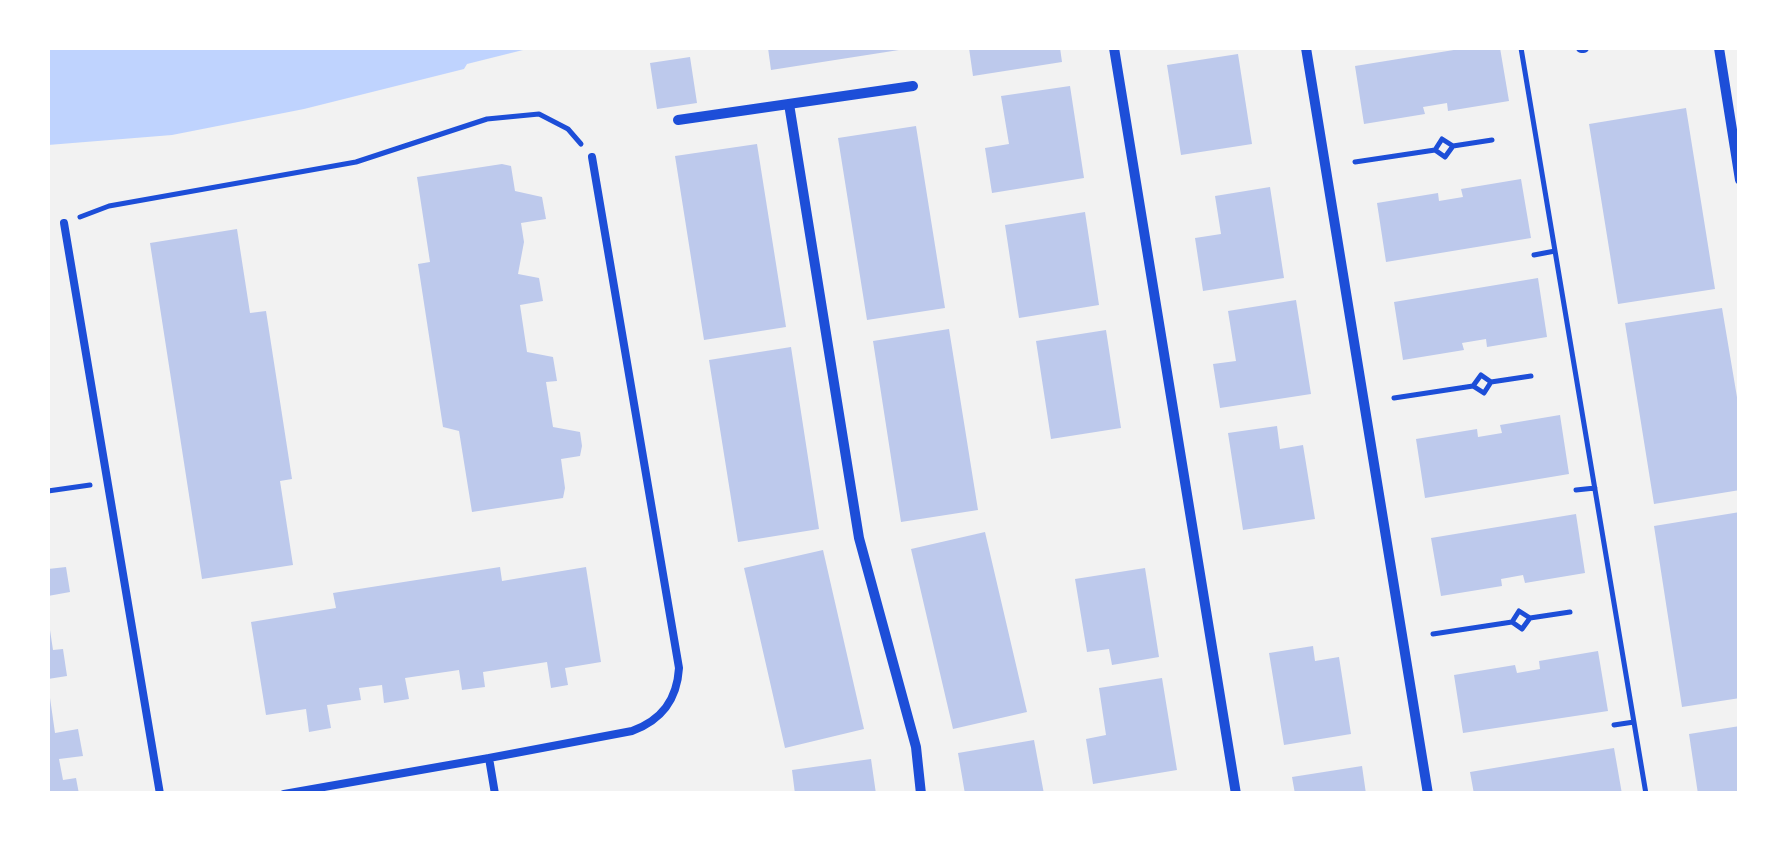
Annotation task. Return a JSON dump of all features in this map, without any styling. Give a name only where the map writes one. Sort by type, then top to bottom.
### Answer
[{"type":"street","points":[[1114,48],[1236,794]]},
{"type":"street","points":[[1306,48],[1428,794]]},
{"type":"street","points":[[1718,48],[1740,180]]},
{"type":"street","points":[[678,120],[913,86]]},
{"type":"street","points":[[789,104],[859,538],[916,748],[920,794]]},
{"type":"lane","points":[[284,794],[632,731],[652,724],[677,691],[679,668],[592,158]]},
{"type":"lane","points":[[64,223],[160,794]]},
{"type":"lane","points":[[489,758],[495,794]]},
{"type":"path","points":[[1521,48],[1646,794]]},
{"type":"path","points":[[64,223],[109,206],[356,162],[487,119],[539,114],[568,129],[592,158]]},
{"type":"path","points":[[1435,150],[1442,139],[1453,146],[1492,140]]},
{"type":"path","points":[[1355,162],[1435,150],[1445,157],[1453,146]]},
{"type":"path","points":[[1534,254],[1555,251]]},
{"type":"path","points":[[1473,386],[1481,375],[1492,382],[1532,376]]},
{"type":"path","points":[[1394,398],[1473,386],[1484,393],[1492,382]]},
{"type":"path","points":[[48,491],[108,482]]},
{"type":"path","points":[[1576,490],[1595,488]]},
{"type":"path","points":[[1512,622],[1519,611],[1530,618],[1570,612]]},
{"type":"path","points":[[1433,634],[1512,622],[1522,630],[1530,618]]},
{"type":"path","points":[[1614,725],[1634,722]]},
{"type":"water","points":[[48,48],[531,48],[304,109],[172,135],[48,145]]},
{"type":"building","points":[[768,48],[899,48],[899,50],[771,70]]},
{"type":"building","points":[[969,48],[1060,48],[1062,62],[973,76]]},
{"type":"building","points":[[1466,48],[1500,48],[1509,101],[1448,111],[1447,103],[1423,107],[1425,114],[1364,124],[1355,66]]},
{"type":"building","points":[[1238,54],[1252,144],[1181,155],[1167,65]]},
{"type":"building","points":[[690,57],[697,103],[657,109],[650,63]]},
{"type":"building","points":[[1070,86],[1084,178],[992,193],[985,148],[1009,144],[1001,96]]},
{"type":"building","points":[[1686,108],[1715,289],[1618,304],[1589,124]]},
{"type":"building","points":[[916,126],[945,308],[867,320],[838,138]]},
{"type":"building","points":[[757,144],[786,327],[704,340],[675,156]]},
{"type":"building","points":[[502,164],[511,166],[515,191],[542,197],[546,219],[521,223],[524,242],[518,274],[539,278],[543,301],[520,305],[527,352],[553,357],[557,381],[546,382],[553,427],[580,432],[582,446],[580,456],[561,459],[563,498],[472,512],[459,431],[443,427],[418,264],[430,262],[417,177]]},
{"type":"building","points":[[1521,179],[1531,238],[1386,262],[1377,203],[1438,193],[1439,201],[1463,197],[1461,189]]},
{"type":"building","points":[[1270,187],[1284,278],[1203,291],[1195,238],[1221,234],[1215,196]]},
{"type":"building","points":[[1085,212],[1099,305],[1019,318],[1005,225]]},
{"type":"building","points":[[237,229],[250,313],[266,311],[292,479],[280,481],[293,565],[202,579],[150,243]]},
{"type":"building","points":[[1538,278],[1547,337],[1487,347],[1486,339],[1462,343],[1464,350],[1403,360],[1394,302]]},
{"type":"building","points":[[1296,300],[1311,394],[1220,408],[1213,364],[1236,361],[1228,311]]},
{"type":"building","points":[[1722,308],[1740,415],[1740,490],[1654,504],[1625,323]]},
{"type":"building","points":[[949,329],[978,510],[901,522],[873,341]]},
{"type":"building","points":[[1106,330],[1121,428],[1051,439],[1036,341]]},
{"type":"building","points":[[791,347],[819,529],[738,542],[709,360]]},
{"type":"building","points":[[1560,415],[1569,474],[1425,498],[1416,439],[1477,429],[1478,437],[1502,433],[1500,425]]},
{"type":"building","points":[[1277,426],[1280,449],[1303,445],[1315,519],[1243,530],[1228,433]]},
{"type":"building","points":[[1740,512],[1740,698],[1682,707],[1654,526]]},
{"type":"building","points":[[1576,514],[1585,573],[1525,583],[1523,575],[1501,579],[1502,586],[1441,596],[1431,538]]},
{"type":"building","points":[[985,532],[1027,712],[953,729],[911,549]]},
{"type":"building","points":[[823,550],[864,729],[785,748],[744,568]]},
{"type":"building","points":[[66,567],[70,592],[48,596],[48,569]]},
{"type":"building","points":[[500,567],[502,581],[586,567],[601,662],[565,668],[568,685],[551,688],[547,662],[483,672],[485,687],[462,690],[459,670],[405,678],[409,699],[384,703],[382,685],[359,688],[361,700],[327,705],[331,728],[309,732],[306,709],[266,715],[251,622],[336,608],[333,593]]},
{"type":"building","points":[[1145,568],[1159,657],[1112,665],[1109,649],[1087,652],[1075,579]]},
{"type":"building","points":[[48,630],[53,650],[63,649],[67,676],[48,679]]},
{"type":"building","points":[[1313,646],[1315,661],[1339,657],[1351,734],[1284,745],[1269,653]]},
{"type":"building","points":[[1598,651],[1608,711],[1463,733],[1454,675],[1515,665],[1517,673],[1540,669],[1539,661]]},
{"type":"building","points":[[1162,678],[1177,770],[1093,784],[1086,739],[1106,735],[1099,688]]},
{"type":"building","points":[[50,698],[55,733],[78,729],[83,756],[59,759],[63,780],[76,778],[79,794],[48,794]]},
{"type":"building","points":[[1740,726],[1740,794],[1698,794],[1689,734]]},
{"type":"building","points":[[1034,740],[1044,794],[965,794],[958,753]]},
{"type":"building","points":[[1614,748],[1622,794],[1474,794],[1470,772]]},
{"type":"building","points":[[871,759],[876,794],[795,794],[792,770]]},
{"type":"building","points":[[1362,766],[1366,794],[1295,794],[1292,777]]}]
